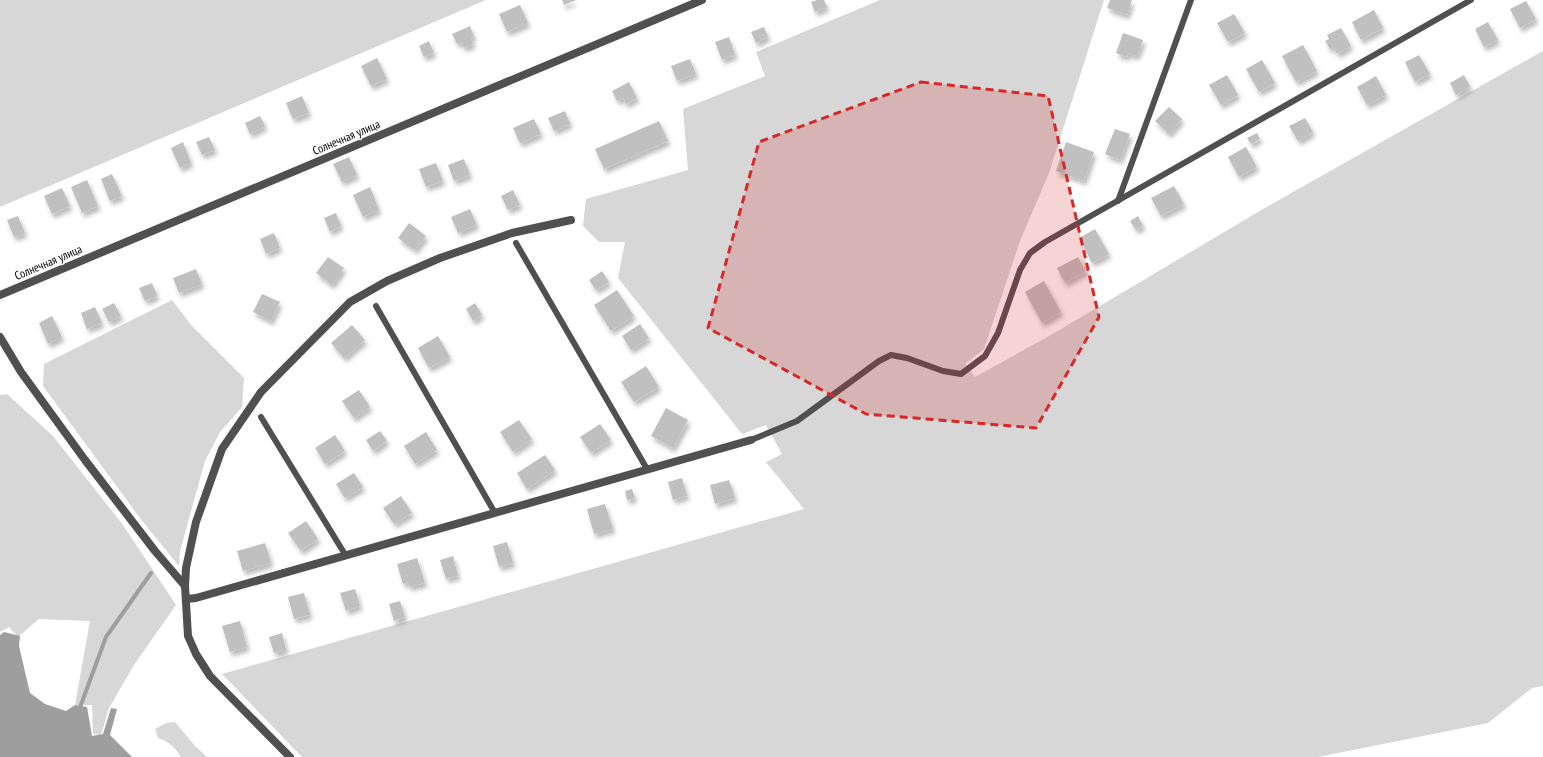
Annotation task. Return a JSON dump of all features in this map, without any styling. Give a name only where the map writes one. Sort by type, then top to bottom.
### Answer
[{"type":"street","name":"Солнечная улица","points":[[0,295],[702,0]]},
{"type":"street","points":[[290,757],[210,676],[196,654],[188,636],[185,586],[186,568],[196,522],[222,449],[261,392],[350,302],[387,281],[440,258],[512,233],[571,220]]},
{"type":"street","points":[[0,337],[21,372],[84,460],[155,551],[185,586]]},
{"type":"street","points":[[186,599],[196,598],[346,556],[751,440]]},
{"type":"lane","points":[[1118,201],[1191,0]]},
{"type":"lane","points":[[751,440],[797,421],[879,361],[892,355],[907,358],[943,371],[961,374],[985,356],[998,333],[1020,270],[1030,253],[1045,242],[1471,0]]},
{"type":"lane","points":[[516,243],[647,469]]},
{"type":"lane","points":[[376,306],[495,513]]},
{"type":"lane","points":[[261,417],[346,556]]},
{"type":"highlighted area","points":[[921,82],[1048,96],[1099,317],[1036,428],[866,414],[708,328],[759,142]]},
{"type":"shaded area","points":[[0,0],[486,0],[0,207]]},
{"type":"shaded area","points":[[880,0],[1104,0],[1049,173],[1020,241],[984,349],[965,364],[975,377],[1051,335],[1263,209],[1543,51],[1543,686],[1532,688],[1488,723],[1318,757],[302,757],[222,674],[804,509],[766,462],[782,454],[766,425],[742,434],[618,278],[625,242],[599,242],[583,226],[586,199],[688,170],[683,109],[765,76],[756,52]]},
{"type":"shaded area","points":[[172,300],[192,326],[244,378],[242,407],[220,432],[205,461],[180,551],[179,566],[143,522],[43,386],[44,364]]},
{"type":"shaded area","points":[[7,394],[53,436],[123,525],[176,605],[134,665],[109,708],[101,735],[93,734],[92,705],[75,705],[90,621],[39,619],[18,637],[9,627],[0,632],[0,395]]},
{"type":"shaded area","points":[[4,632],[20,636],[19,646],[30,693],[45,704],[66,711],[75,705],[87,707],[92,736],[103,734],[111,708],[117,709],[110,735],[132,757],[0,757],[0,635]]},
{"type":"shaded area","points":[[175,722],[195,746],[207,757],[181,757],[171,745],[158,738],[155,729],[166,723]]},
{"type":"building","points":[[562,0],[576,0],[564,5]]},
{"type":"building","points":[[824,0],[827,7],[815,12],[811,2]]},
{"type":"building","points":[[1110,0],[1132,0],[1127,15],[1107,8]]},
{"type":"building","points":[[1526,1],[1536,19],[1520,28],[1510,9]]},
{"type":"building","points":[[520,5],[528,23],[507,32],[499,14]]},
{"type":"building","points":[[1374,10],[1383,28],[1361,40],[1352,22]]},
{"type":"building","points":[[1234,14],[1245,33],[1228,42],[1217,23]]},
{"type":"building","points":[[1488,22],[1498,40],[1484,47],[1475,29]]},
{"type":"building","points":[[470,26],[474,37],[471,38],[473,44],[464,48],[461,42],[457,44],[452,34]]},
{"type":"building","points":[[764,27],[768,37],[756,43],[751,32]]},
{"type":"building","points":[[1341,28],[1351,46],[1337,54],[1334,47],[1330,49],[1325,41],[1329,39],[1327,35]]},
{"type":"building","points":[[1123,33],[1143,40],[1137,56],[1128,53],[1127,57],[1116,53]]},
{"type":"building","points":[[729,37],[735,55],[722,60],[715,42]]},
{"type":"building","points":[[429,41],[434,53],[424,57],[419,46]]},
{"type":"building","points":[[1303,45],[1317,71],[1296,82],[1282,56]]},
{"type":"building","points":[[1419,55],[1430,74],[1415,82],[1405,62]]},
{"type":"building","points":[[377,58],[387,79],[371,86],[361,66]]},
{"type":"building","points":[[690,59],[696,74],[677,81],[671,66]]},
{"type":"building","points":[[1262,60],[1275,83],[1259,92],[1246,69]]},
{"type":"building","points":[[1227,75],[1238,95],[1221,105],[1209,85]]},
{"type":"building","points":[[1464,75],[1470,87],[1456,95],[1450,83]]},
{"type":"building","points":[[1376,76],[1386,95],[1367,105],[1357,87]]},
{"type":"building","points":[[629,82],[637,98],[626,104],[623,98],[617,101],[612,91]]},
{"type":"building","points":[[302,96],[309,113],[293,119],[286,103]]},
{"type":"building","points":[[1169,107],[1182,119],[1169,134],[1155,121]]},
{"type":"building","points":[[565,111],[570,124],[554,131],[548,118]]},
{"type":"building","points":[[260,116],[265,126],[250,134],[245,123]]},
{"type":"building","points":[[1305,118],[1313,132],[1298,141],[1289,126]]},
{"type":"building","points":[[534,119],[541,134],[520,143],[513,128]]},
{"type":"building","points":[[659,121],[668,141],[604,169],[595,149]]},
{"type":"building","points":[[1115,129],[1130,134],[1120,160],[1105,154]]},
{"type":"building","points":[[1257,133],[1260,139],[1251,144],[1247,138]]},
{"type":"building","points":[[209,137],[215,150],[202,155],[196,142]]},
{"type":"building","points":[[183,142],[191,163],[180,168],[171,148]]},
{"type":"building","points":[[1066,142],[1094,152],[1084,181],[1056,171]]},
{"type":"building","points":[[1246,147],[1257,167],[1239,177],[1228,157]]},
{"type":"building","points":[[349,157],[357,175],[342,182],[333,164]]},
{"type":"building","points":[[464,159],[470,175],[454,181],[448,165]]},
{"type":"building","points":[[436,163],[443,181],[426,187],[419,169]]},
{"type":"building","points":[[112,174],[122,196],[110,201],[101,179]]},
{"type":"building","points":[[87,180],[98,206],[82,213],[71,187]]},
{"type":"building","points":[[1174,186],[1184,204],[1161,216],[1151,198]]},
{"type":"building","points":[[370,187],[379,210],[363,217],[353,195]]},
{"type":"building","points":[[62,188],[70,206],[52,214],[44,196]]},
{"type":"building","points":[[513,190],[520,205],[508,210],[501,196]]},
{"type":"building","points":[[470,209],[477,225],[458,233],[451,217]]},
{"type":"building","points":[[336,213],[341,226],[330,232],[324,218]]},
{"type":"building","points":[[18,216],[25,233],[14,237],[7,220]]},
{"type":"building","points":[[1138,216],[1143,226],[1136,230],[1130,221]]},
{"type":"building","points":[[409,223],[426,236],[415,250],[398,238]]},
{"type":"building","points":[[1095,229],[1109,254],[1092,263],[1079,238]]},
{"type":"building","points":[[274,233],[280,248],[266,254],[260,239]]},
{"type":"building","points":[[328,257],[344,268],[332,285],[316,273]]},
{"type":"building","points":[[1078,257],[1086,271],[1065,283],[1057,268]]},
{"type":"building","points":[[196,269],[202,284],[179,293],[173,278]]},
{"type":"building","points":[[602,271],[609,282],[596,290],[589,280]]},
{"type":"building","points":[[1044,281],[1061,312],[1042,323],[1025,292]]},
{"type":"building","points":[[152,283],[157,296],[145,301],[139,288]]},
{"type":"building","points":[[617,290],[634,316],[611,331],[594,305]]},
{"type":"building","points":[[262,294],[280,302],[271,321],[253,312]]},
{"type":"building","points":[[114,303],[121,316],[109,322],[102,309]]},
{"type":"building","points":[[475,303],[482,315],[473,321],[466,309]]},
{"type":"building","points":[[95,307],[102,323],[87,329],[81,313]]},
{"type":"building","points":[[52,316],[62,337],[48,344],[39,323]]},
{"type":"building","points":[[640,324],[649,338],[631,350],[622,336]]},
{"type":"building","points":[[352,325],[365,340],[344,358],[331,343]]},
{"type":"building","points":[[438,336],[450,357],[429,368],[418,348]]},
{"type":"building","points":[[646,366],[659,387],[634,402],[621,382]]},
{"type":"building","points":[[359,390],[370,407],[354,418],[342,401]]},
{"type":"building","points":[[666,408],[688,420],[673,448],[651,436]]},
{"type":"building","points":[[519,420],[532,439],[513,452],[500,432]]},
{"type":"building","points":[[600,424],[611,440],[591,453],[580,437]]},
{"type":"building","points":[[380,431],[387,441],[373,451],[366,440]]},
{"type":"building","points":[[426,432],[437,450],[415,464],[404,446]]},
{"type":"building","points":[[335,435],[345,451],[325,464],[315,448]]},
{"type":"building","points":[[545,455],[555,470],[527,489],[517,473]]},
{"type":"building","points":[[354,473],[363,487],[345,498],[336,484]]},
{"type":"building","points":[[682,478],[687,496],[673,500],[668,482]]},
{"type":"building","points":[[729,480],[735,498],[715,504],[710,485]]},
{"type":"building","points":[[632,489],[635,498],[627,500],[625,491]]},
{"type":"building","points":[[401,496],[412,513],[394,524],[383,508]]},
{"type":"building","points":[[605,504],[613,529],[594,534],[587,509]]},
{"type":"building","points":[[306,521],[318,539],[301,551],[288,533]]},
{"type":"building","points":[[507,542],[513,563],[499,567],[493,546]]},
{"type":"building","points":[[265,543],[271,563],[243,571],[237,551]]},
{"type":"building","points":[[453,556],[458,576],[446,579],[440,560]]},
{"type":"building","points":[[417,558],[425,583],[409,587],[408,582],[403,584],[397,564]]},
{"type":"building","points":[[355,589],[360,606],[346,611],[340,593]]},
{"type":"building","points":[[304,593],[310,615],[294,619],[288,597]]},
{"type":"building","points":[[400,601],[405,617],[394,621],[389,604]]},
{"type":"building","points":[[240,621],[247,647],[230,652],[222,626]]},
{"type":"building","points":[[282,633],[286,650],[274,653],[269,637]]},
{"type":"waterway","points":[[79,710],[106,637],[151,573]]}]
